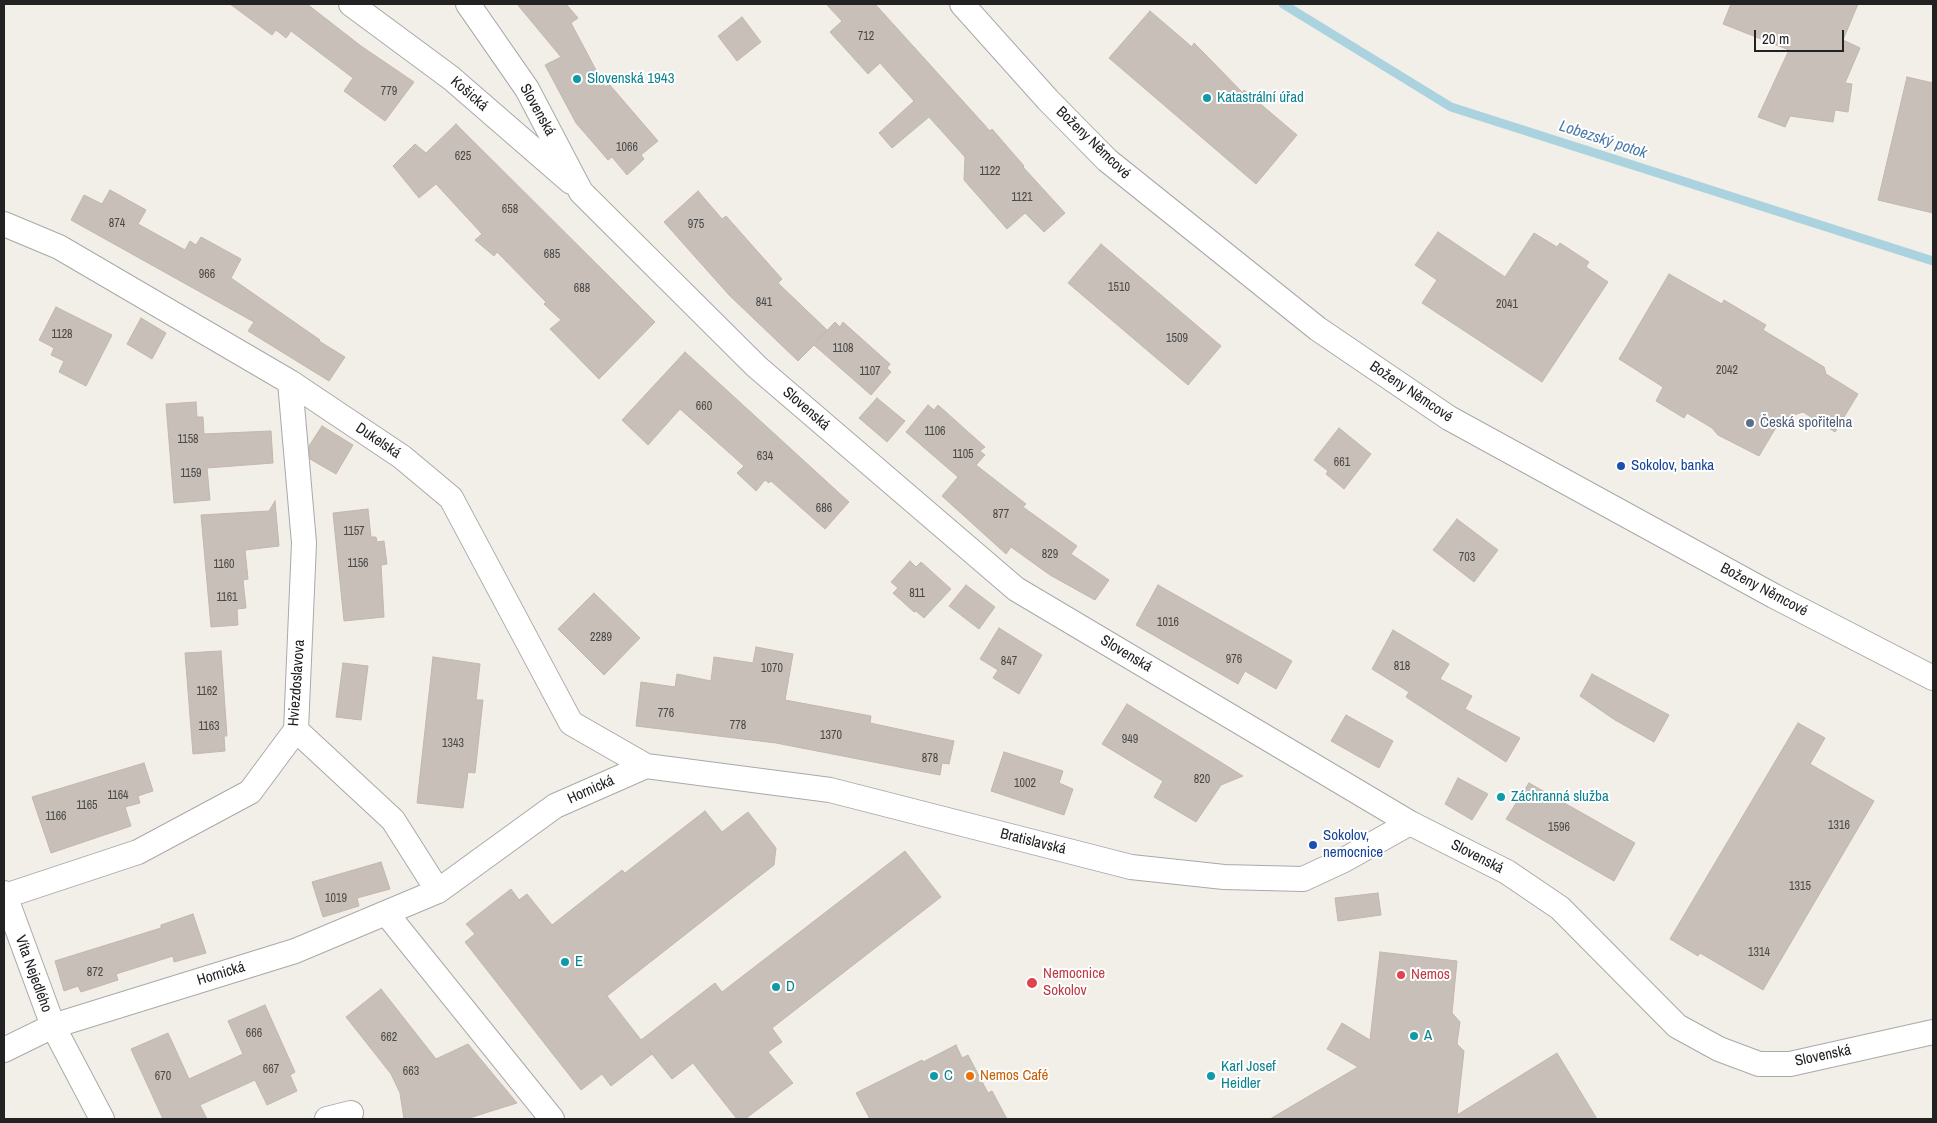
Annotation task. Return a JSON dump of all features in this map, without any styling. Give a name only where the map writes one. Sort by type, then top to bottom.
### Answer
[{"type":"street","name":"Košická","points":[[351,4],[451,78],[581,192]]},
{"type":"street","name":"Slovenská","points":[[468,4],[527,89],[581,192],[757,367],[1016,589],[1410,823],[1507,872],[1560,908],[1677,1026],[1719,1049],[1759,1064],[1790,1064],[1933,1032]]},
{"type":"street","name":"Boženy Němcové","points":[[962,4],[1048,100],[1107,160],[1318,329],[1449,418],[1774,596],[1933,678]]},
{"type":"street","name":"Dukelská","points":[[4,224],[59,248],[290,382],[402,457],[451,498],[571,722],[646,766]]},
{"type":"street","name":"Hviezdoslavova","points":[[4,894],[138,852],[250,792],[296,730],[304,543],[290,382]]},
{"type":"street","points":[[296,730],[393,820],[438,891]]},
{"type":"street","name":"Bratislavská","points":[[646,766],[830,790],[1132,867],[1224,877],[1303,879],[1344,860],[1410,823]]},
{"type":"street","name":"Hornická","points":[[4,1050],[53,1026],[295,951],[438,891],[555,806],[646,766]]},
{"type":"street","name":"Víta Nejedlého","points":[[4,894],[53,1026]]},
{"type":"street","points":[[386,914],[552,1119]]},
{"type":"street","points":[[53,1026],[102,1119]]},
{"type":"street","points":[[327,1119],[351,1112]]},
{"type":"building","points":[[230,4],[307,4],[361,46],[414,82],[385,121],[344,91],[353,78],[291,31],[286,38],[276,30],[272,35]]},
{"type":"building","points":[[517,4],[566,4],[578,18],[571,23],[605,87],[609,84],[658,141],[641,155],[644,159],[627,175],[612,157],[608,160],[576,123],[545,65],[561,57]]},
{"type":"building","points":[[826,4],[875,4],[990,131],[992,129],[1023,167],[1065,213],[1044,232],[1025,213],[1007,229],[964,180],[965,157],[929,117],[892,148],[879,133],[914,101],[880,63],[868,74],[830,32],[842,21]]},
{"type":"building","points":[[1731,4],[1858,4],[1843,40],[1860,48],[1845,83],[1852,84],[1848,112],[1835,110],[1833,122],[1790,116],[1785,127],[1758,117],[1789,50],[1723,24]]},
{"type":"building","name":"Katastrální úřad","points":[[1150,11],[1192,47],[1194,43],[1243,93],[1244,90],[1297,135],[1256,184],[1109,58]]},
{"type":"building","points":[[742,17],[761,42],[737,61],[718,36]]},
{"type":"building","points":[[1907,77],[1933,83],[1933,213],[1878,200]]},
{"type":"building","points":[[456,124],[655,322],[599,379],[550,329],[561,320],[544,304],[546,302],[497,252],[494,256],[475,240],[482,234],[436,184],[419,198],[393,166],[415,144],[426,153]]},
{"type":"building","points":[[110,190],[146,210],[138,224],[185,250],[190,241],[196,245],[201,237],[241,259],[231,278],[319,341],[345,357],[329,381],[248,331],[254,322],[71,220],[84,195],[102,204]]},
{"type":"building","points":[[698,191],[722,219],[726,216],[782,279],[778,283],[827,330],[816,342],[835,322],[840,327],[843,322],[890,364],[887,368],[891,372],[871,395],[814,345],[798,361],[729,295],[664,222]]},
{"type":"building","points":[[1438,232],[1505,277],[1534,233],[1557,247],[1560,243],[1589,262],[1586,267],[1608,282],[1542,382],[1422,303],[1437,280],[1415,265]]},
{"type":"building","points":[[1101,244],[1221,346],[1188,385],[1068,283]]},
{"type":"building","points":[[1669,274],[1722,304],[1724,300],[1766,325],[1763,330],[1824,367],[1826,374],[1858,394],[1835,432],[1803,412],[1781,419],[1759,456],[1718,435],[1712,428],[1687,413],[1684,418],[1656,401],[1663,387],[1619,359]]},
{"type":"building","points":[[56,307],[112,335],[86,386],[59,372],[64,361],[51,355],[54,348],[39,340]]},
{"type":"building","points":[[141,318],[166,333],[152,359],[127,344]]},
{"type":"building","points":[[685,352],[849,502],[825,529],[771,481],[769,483],[765,480],[756,491],[737,473],[744,466],[680,409],[648,445],[622,420]]},
{"type":"building","points":[[877,398],[905,421],[887,442],[859,418]]},
{"type":"building","points":[[196,402],[197,417],[203,417],[204,434],[271,431],[273,463],[207,468],[210,500],[174,503],[166,404]]},
{"type":"building","points":[[928,405],[934,410],[938,405],[985,447],[980,451],[985,455],[976,465],[1026,504],[1023,507],[1077,546],[1071,554],[1109,580],[1095,600],[1050,575],[1011,547],[1006,554],[942,496],[958,477],[906,432]]},
{"type":"building","points":[[322,426],[353,445],[336,474],[310,459],[309,446]]},
{"type":"building","points":[[1339,428],[1371,454],[1344,489],[1326,474],[1328,471],[1314,460]]},
{"type":"building","points":[[275,501],[279,546],[245,550],[248,579],[243,580],[246,608],[237,609],[238,625],[211,627],[201,515],[269,511]]},
{"type":"building","points":[[368,509],[371,537],[376,537],[377,542],[384,541],[387,564],[381,565],[384,617],[344,621],[333,513]]},
{"type":"building","points":[[1457,519],[1498,550],[1474,582],[1433,550]]},
{"type":"building","points":[[910,561],[916,567],[921,562],[951,589],[924,618],[916,611],[914,612],[893,593],[898,588],[891,582]]},
{"type":"building","points":[[966,585],[995,607],[979,629],[949,606]]},
{"type":"building","points":[[1158,585],[1292,661],[1276,689],[1245,671],[1238,684],[1136,625]]},
{"type":"building","points":[[594,593],[640,638],[604,675],[558,629]]},
{"type":"building","points":[[999,628],[1042,655],[1019,694],[993,678],[998,670],[980,659]]},
{"type":"building","points":[[1393,630],[1449,664],[1440,679],[1472,696],[1465,709],[1520,738],[1506,762],[1406,697],[1409,692],[1372,669]]},
{"type":"building","points":[[756,647],[793,654],[785,700],[871,716],[870,723],[954,741],[949,764],[942,763],[940,775],[776,743],[636,726],[641,682],[675,687],[677,674],[711,681],[714,657],[753,663]]},
{"type":"building","points":[[221,651],[227,736],[224,736],[225,751],[193,754],[185,653]]},
{"type":"building","points":[[433,657],[480,664],[476,700],[483,700],[475,773],[468,772],[463,808],[417,803]]},
{"type":"building","points":[[343,663],[368,666],[361,720],[336,717]]},
{"type":"building","points":[[1592,674],[1669,715],[1654,742],[1615,720],[1580,696]]},
{"type":"building","points":[[1127,704],[1243,776],[1221,785],[1196,822],[1154,797],[1163,781],[1102,744]]},
{"type":"building","points":[[1346,715],[1393,741],[1379,768],[1331,741]]},
{"type":"building","points":[[1798,723],[1825,738],[1810,764],[1874,801],[1763,990],[1700,953],[1698,956],[1670,939]]},
{"type":"building","points":[[1004,752],[1063,771],[1059,783],[1073,789],[1064,815],[991,791]]},
{"type":"building","points":[[144,763],[153,791],[138,796],[140,803],[125,807],[131,826],[51,853],[32,797]]},
{"type":"building","points":[[1458,778],[1488,794],[1472,820],[1445,804]]},
{"type":"building","points":[[1529,783],[1635,843],[1614,881],[1506,819]]},
{"type":"building","points":[[705,811],[722,832],[748,812],[776,848],[774,865],[607,996],[641,1040],[715,983],[722,992],[905,851],[941,897],[772,1028],[782,1042],[768,1052],[793,1083],[745,1119],[737,1119],[693,1063],[672,1079],[652,1054],[611,1086],[602,1074],[581,1090],[465,942],[475,934],[466,924],[511,889],[519,900],[527,894],[552,925],[622,870],[625,873]]},
{"type":"building","points":[[381,862],[390,889],[357,898],[359,906],[323,917],[312,882]]},
{"type":"building","points":[[1378,893],[1381,915],[1338,921],[1335,898]]},
{"type":"building","points":[[193,914],[206,953],[174,962],[173,956],[116,974],[118,980],[81,992],[78,986],[64,991],[55,961],[161,928],[161,925]]},
{"type":"building","name":"A","points":[[1380,952],[1457,961],[1452,1013],[1460,1022],[1457,1044],[1464,1051],[1457,1115],[1557,1053],[1597,1119],[1270,1119],[1358,1067],[1327,1049],[1342,1023],[1370,1040]]},
{"type":"building","points":[[381,989],[436,1059],[468,1044],[517,1103],[466,1119],[404,1119],[400,1093],[391,1074],[346,1017]]},
{"type":"building","points":[[265,1005],[295,1072],[290,1075],[297,1091],[267,1105],[255,1080],[200,1105],[207,1119],[163,1119],[131,1049],[168,1033],[189,1079],[243,1054],[228,1021]]},
{"type":"building","name":"C","points":[[956,1045],[962,1058],[968,1055],[988,1093],[992,1091],[1007,1119],[870,1119],[856,1093]]},
{"type":"waterway","name":"Lobezský potok","points":[[1283,4],[1451,107],[1933,261]]},
{"type":"place","name":"Slovenská 1943","points":[[577,79]]},
{"type":"place","name":"Katastrální úřad","points":[[1207,98]]},
{"type":"place","name":"Česká spořitelna","points":[[1750,423]]},
{"type":"place","name":"Sokolov, banka","points":[[1621,466]]},
{"type":"place","name":"Záchranná služba","points":[[1501,797]]},
{"type":"place","name":"Sokolov, nemocnice","points":[[1313,845]]},
{"type":"place","name":"E","points":[[565,962]]},
{"type":"place","name":"Nemos","points":[[1401,975]]},
{"type":"place","name":"Nemocnice Sokolov","points":[[1032,983]]},
{"type":"place","name":"D","points":[[776,987]]},
{"type":"place","name":"A","points":[[1414,1036]]},
{"type":"place","name":"C","points":[[934,1076]]},
{"type":"place","name":"Nemos Café","points":[[970,1076]]},
{"type":"place","name":"Karl Josef Heidler","points":[[1211,1076]]}]
